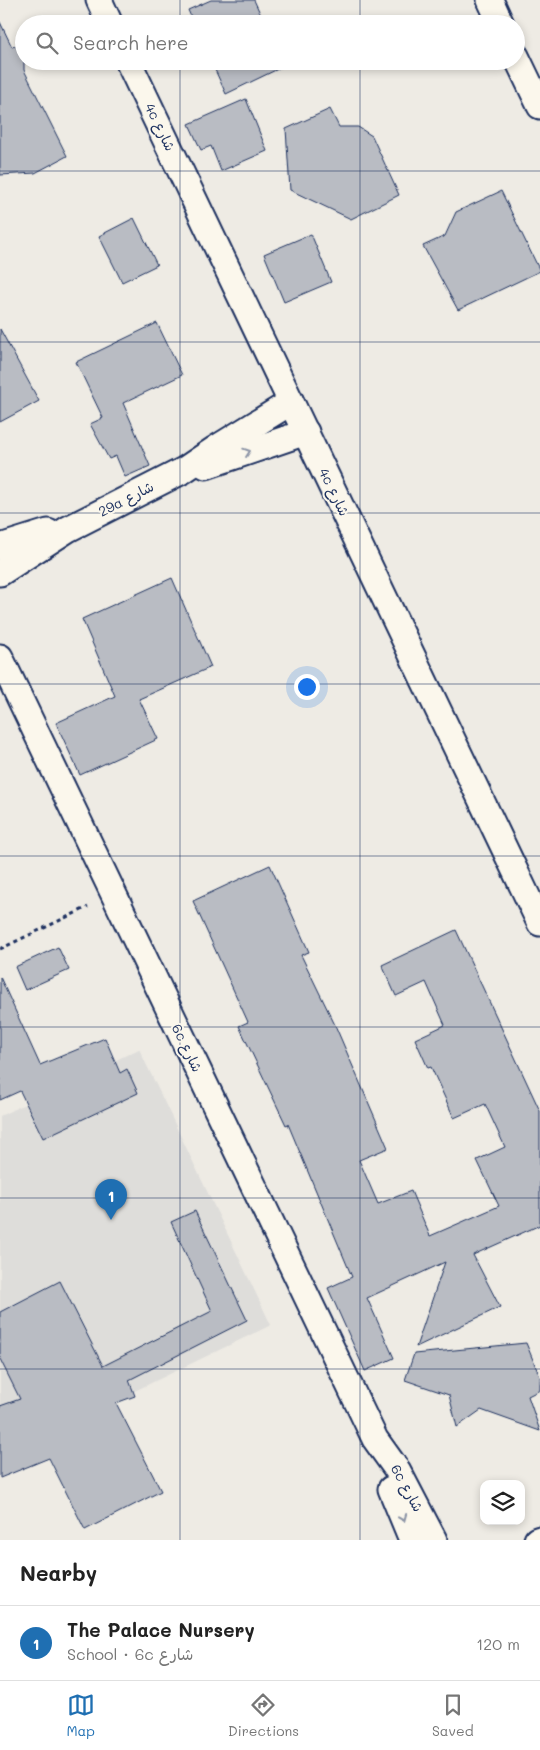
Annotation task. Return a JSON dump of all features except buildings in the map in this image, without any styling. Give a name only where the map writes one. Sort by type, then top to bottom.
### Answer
[{"type":"street","points":[[99,0],[106,15]]},
{"type":"street","points":[[490,0],[497,15]]},
{"type":"street","name":"4c شارع","points":[[132,70],[540,923]]},
{"type":"street","points":[[523,70],[540,106]]},
{"type":"street","name":"29a شارع","points":[[0,573],[68,529],[184,470],[215,448],[291,402]]},
{"type":"street","name":"29a شارع","points":[[184,470],[207,466],[306,432]]},
{"type":"street","name":"29a شارع","points":[[0,547],[45,533],[68,529]]},
{"type":"street","name":"6c شارع","points":[[0,657],[375,1439],[398,1471],[434,1540]]},
{"type":"street","name":"6c شارع","points":[[375,1439],[384,1473],[412,1540]]},
{"type":"path","points":[[0,950],[113,894]]},
{"type":"shaded area","points":[[139,1049],[271,1325],[17,1448],[0,1413],[0,1116]]},
{"type":"place","name":"The Palace Nursery","points":[[111,1220]]}]
